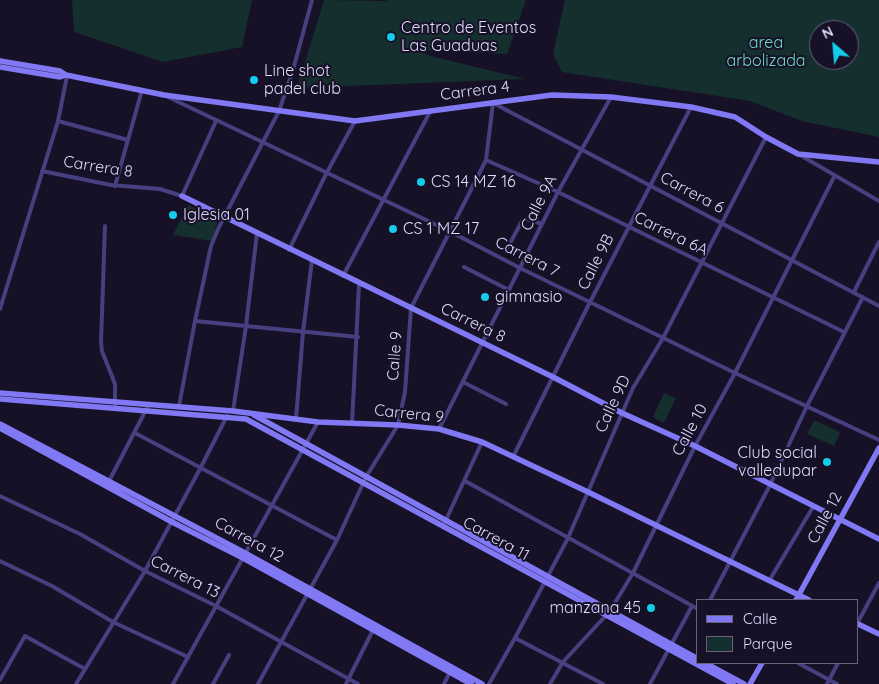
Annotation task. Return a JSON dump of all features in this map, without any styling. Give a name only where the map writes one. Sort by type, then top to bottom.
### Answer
[{"type":"street","points":[[179,406],[211,246],[279,111],[293,70],[312,0]]},
{"type":"street","name":"Carrera 4","points":[[0,61],[60,71],[67,76]]},
{"type":"street","name":"Carrera 4","points":[[0,67],[60,77],[67,76],[164,95],[355,121],[552,94],[611,97],[691,107],[735,117],[766,137],[798,154],[879,162]]},
{"type":"street","points":[[0,309],[58,121],[67,76]]},
{"type":"street","points":[[116,186],[142,90]]},
{"type":"street","name":"Carrera 7","points":[[164,95],[326,174],[384,200],[663,338],[879,440]]},
{"type":"street","name":"Calle 9A","points":[[439,429],[558,192],[611,97]]},
{"type":"street","name":"Carrera 6","points":[[493,103],[879,306]]},
{"type":"street","name":"Calle 9","points":[[258,684],[337,540],[365,480],[398,424],[405,392],[411,308],[486,160],[493,103]]},
{"type":"street","name":"Calle 9B","points":[[513,457],[590,302],[691,107]]},
{"type":"street","points":[[343,276],[431,110]]},
{"type":"street","points":[[58,121],[128,140]]},
{"type":"street","points":[[182,196],[216,121]]},
{"type":"street","points":[[289,250],[326,174],[355,121]]},
{"type":"street","name":"Calle 9D","points":[[489,684],[568,538],[633,388],[663,338],[766,137]]},
{"type":"street","points":[[798,154],[879,201]]},
{"type":"street","name":"Carrera 6A","points":[[486,160],[558,192],[628,228],[844,332]]},
{"type":"street","name":"Carrera 8","points":[[42,171],[116,186],[160,189],[182,196],[225,216],[289,250],[695,446],[879,539]]},
{"type":"street","name":"Calle 10","points":[[550,684],[563,662],[607,613],[633,573],[695,446],[735,372],[835,175]]},
{"type":"street","points":[[508,247],[522,221],[527,219],[542,224]]},
{"type":"street","points":[[105,226],[102,351],[115,384],[115,405]]},
{"type":"street","points":[[233,411],[246,326],[257,233]]},
{"type":"street","points":[[854,292],[879,242]]},
{"type":"street","points":[[296,420],[303,332],[312,260]]},
{"type":"street","points":[[464,267],[509,290]]},
{"type":"street","points":[[352,424],[358,337],[359,284]]},
{"type":"street","points":[[711,599],[770,485],[807,406],[863,297]]},
{"type":"street","points":[[195,321],[358,337]]},
{"type":"street","points":[[462,382],[506,404]]},
{"type":"street","name":"Carrera 9","points":[[0,393],[115,405]]},
{"type":"street","name":"Carrera 9","points":[[0,399],[148,407],[227,416],[318,422],[398,424],[439,429],[482,442],[731,562],[798,598]]},
{"type":"street","name":"Carrera 9","points":[[148,407],[179,406],[233,411],[248,416]]},
{"type":"street","points":[[106,487],[148,407]]},
{"type":"street","points":[[76,684],[145,571],[227,416]]},
{"type":"street","name":"Carrera 11","points":[[248,416],[696,663]]},
{"type":"street","points":[[173,684],[318,422]]},
{"type":"street","name":"Carrera 12","points":[[0,424],[175,516],[471,684]]},
{"type":"street","name":"Carrera 12","points":[[0,428],[172,522],[244,555]]},
{"type":"street","points":[[136,433],[337,540]]},
{"type":"street","points":[[444,523],[482,442]]},
{"type":"street","name":"Calle 12","points":[[798,598],[879,448]]},
{"type":"street","points":[[464,481],[696,608]]},
{"type":"street","name":"Carrera 13","points":[[0,496],[80,534],[145,571],[216,606],[358,684]]},
{"type":"street","points":[[769,581],[813,507]]},
{"type":"street","points":[[0,561],[52,586],[113,622],[188,657]]},
{"type":"street","points":[[859,621],[879,583]]},
{"type":"street","points":[[650,684],[692,606]]},
{"type":"street","points":[[859,624],[879,634]]},
{"type":"street","points":[[346,684],[374,628]]},
{"type":"street","name":"Carrera 12","points":[[374,628],[482,684]]},
{"type":"street","points":[[0,680],[25,636],[84,669]]},
{"type":"street","points":[[515,638],[603,684]]},
{"type":"street","name":"Carrera 11","points":[[669,647],[696,658]]},
{"type":"street","points":[[213,684],[229,655]]},
{"type":"street","name":"Carrera 11","points":[[698,664],[733,684]]},
{"type":"street","points":[[707,664],[744,684]]},
{"type":"street","points":[[750,684],[761,664]]},
{"type":"street","points":[[800,664],[828,682],[837,684]]},
{"type":"street","points":[[828,682],[837,664]]},
{"type":"street","points":[[444,684],[450,672]]},
{"type":"green space","points":[[72,0],[252,0],[242,47],[163,62],[74,32]]},
{"type":"green space","points":[[324,0],[526,0],[507,54],[415,50],[431,56],[525,79],[297,88]]},
{"type":"green space","name":"area arbolizada","points":[[565,0],[879,0],[879,137],[802,121],[750,101],[562,72],[553,54]]},
{"type":"green space","points":[[188,205],[218,220],[212,241],[173,235]]},
{"type":"green space","points":[[664,393],[676,398],[664,423],[653,417]]},
{"type":"green space","points":[[814,420],[840,432],[834,446],[807,434]]},
{"type":"place","name":"Centro de Eventos Las Guaduas","points":[[391,37]]},
{"type":"place","name":"Line shot padel club","points":[[254,80]]},
{"type":"place","name":"CS 14 MZ 16","points":[[421,182]]},
{"type":"place","name":"Iglesia 01","points":[[173,215]]},
{"type":"place","name":"CS 1 MZ 17","points":[[393,229]]},
{"type":"place","name":"gimnasio","points":[[485,297]]},
{"type":"place","name":"Club social valledupar","points":[[827,462]]},
{"type":"place","name":"manzana 45","points":[[651,608]]}]
